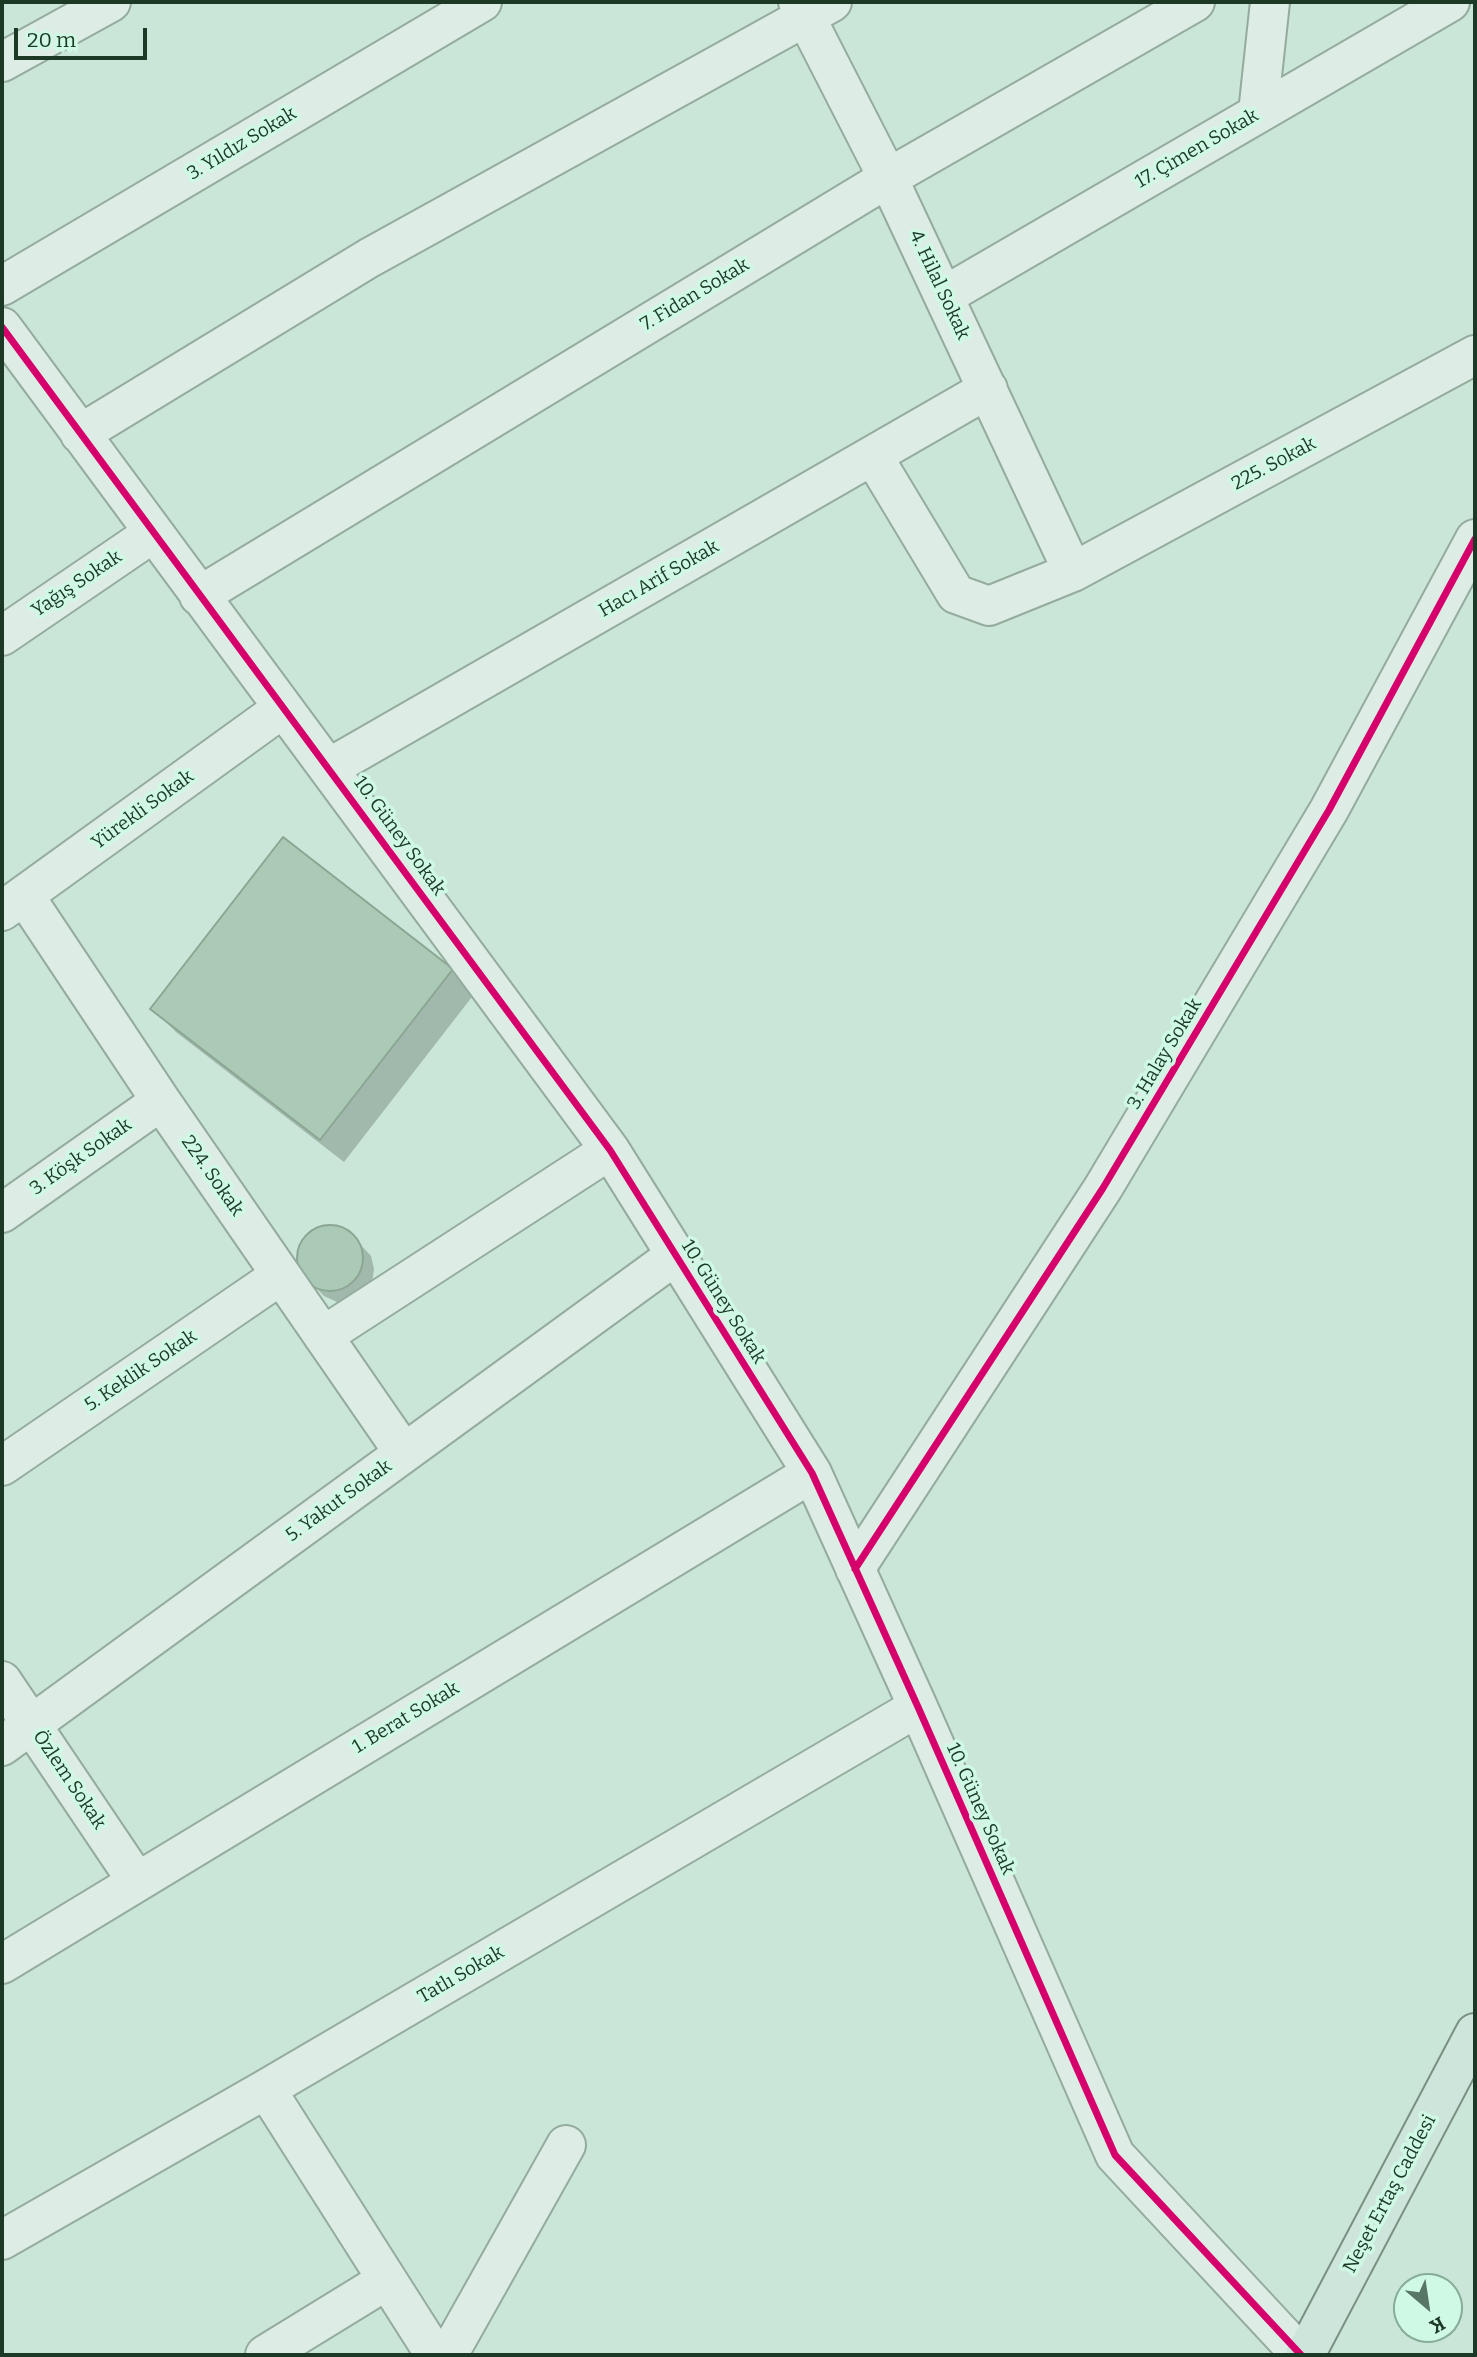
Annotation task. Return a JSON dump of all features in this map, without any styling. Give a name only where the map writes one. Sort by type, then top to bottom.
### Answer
[{"type":"main road","name":"Neşet Ertaş Caddesi","points":[[1303,2355],[1474,2038]]},
{"type":"street","points":[[2,62],[111,2]]},
{"type":"street","name":"3. Yıldız Sokak","points":[[2,286],[482,2]]},
{"type":"street","name":"7. Fidan Sokak","points":[[199,596],[888,178],[1195,2]]},
{"type":"street","points":[[1258,113],[1270,2]]},
{"type":"street","name":"17. Çimen Sokak","points":[[944,296],[1450,2]]},
{"type":"street","points":[[80,434],[369,258],[812,6]]},
{"type":"street","name":"4. Hilal Sokak","points":[[812,6],[888,178],[1073,572]]},
{"type":"street","name":"10. Güney Sokak","points":[[2,327],[610,1150],[812,1473],[1115,2155],[1303,2355]]},
{"type":"street","name":"225. Sokak","points":[[873,456],[956,594],[989,606],[1073,572],[1475,355]]},
{"type":"street","name":"Hacı Arif Sokak","points":[[329,768],[988,389]]},
{"type":"street","name":"Yağış Sokak","points":[[2,636],[153,533]]},
{"type":"street","name":"3. Halay Sokak","points":[[855,1569],[1104,1188],[1329,810],[1475,539]]},
{"type":"street","name":"Yürekli Sokak","points":[[13,903],[284,708]]},
{"type":"street","name":"224. Sokak","points":[[13,903],[161,1101],[404,1453]]},
{"type":"street","name":"3. Köşk Sokak","points":[[2,1213],[161,1101]]},
{"type":"street","points":[[323,1336],[610,1150]]},
{"type":"street","name":"5. Yakut Sokak","points":[[17,1735],[676,1255]]},
{"type":"street","name":"5. Keklik Sokak","points":[[2,1466],[281,1275]]},
{"type":"street","name":"1. Berat Sokak","points":[[2,1964],[136,1880],[812,1473]]},
{"type":"street","name":"Özlem Sokak","points":[[2,1681],[17,1735],[136,1880]]},
{"type":"street","name":"Tatlı Sokak","points":[[2,2240],[266,2090],[918,1707]]},
{"type":"street","points":[[266,2090],[435,2355]]},
{"type":"street","points":[[448,2355],[566,2146]]},
{"type":"street","points":[[265,2355],[387,2280]]},
{"type":"building","points":[[283,837],[453,969],[320,1140],[150,1009]]},
{"type":"building","points":[[330,1225],[343,1228],[353,1235],[360,1245],[363,1258],[360,1271],[353,1281],[343,1288],[330,1291],[317,1288],[307,1281],[300,1271],[297,1258],[300,1245],[307,1235],[317,1228]]},
{"type":"cycle path","points":[[2,327],[610,1150],[812,1473],[1115,2155],[1301,2355]]},
{"type":"cycle path","points":[[855,1569],[1103,1188],[1329,810],[1475,539]]}]
